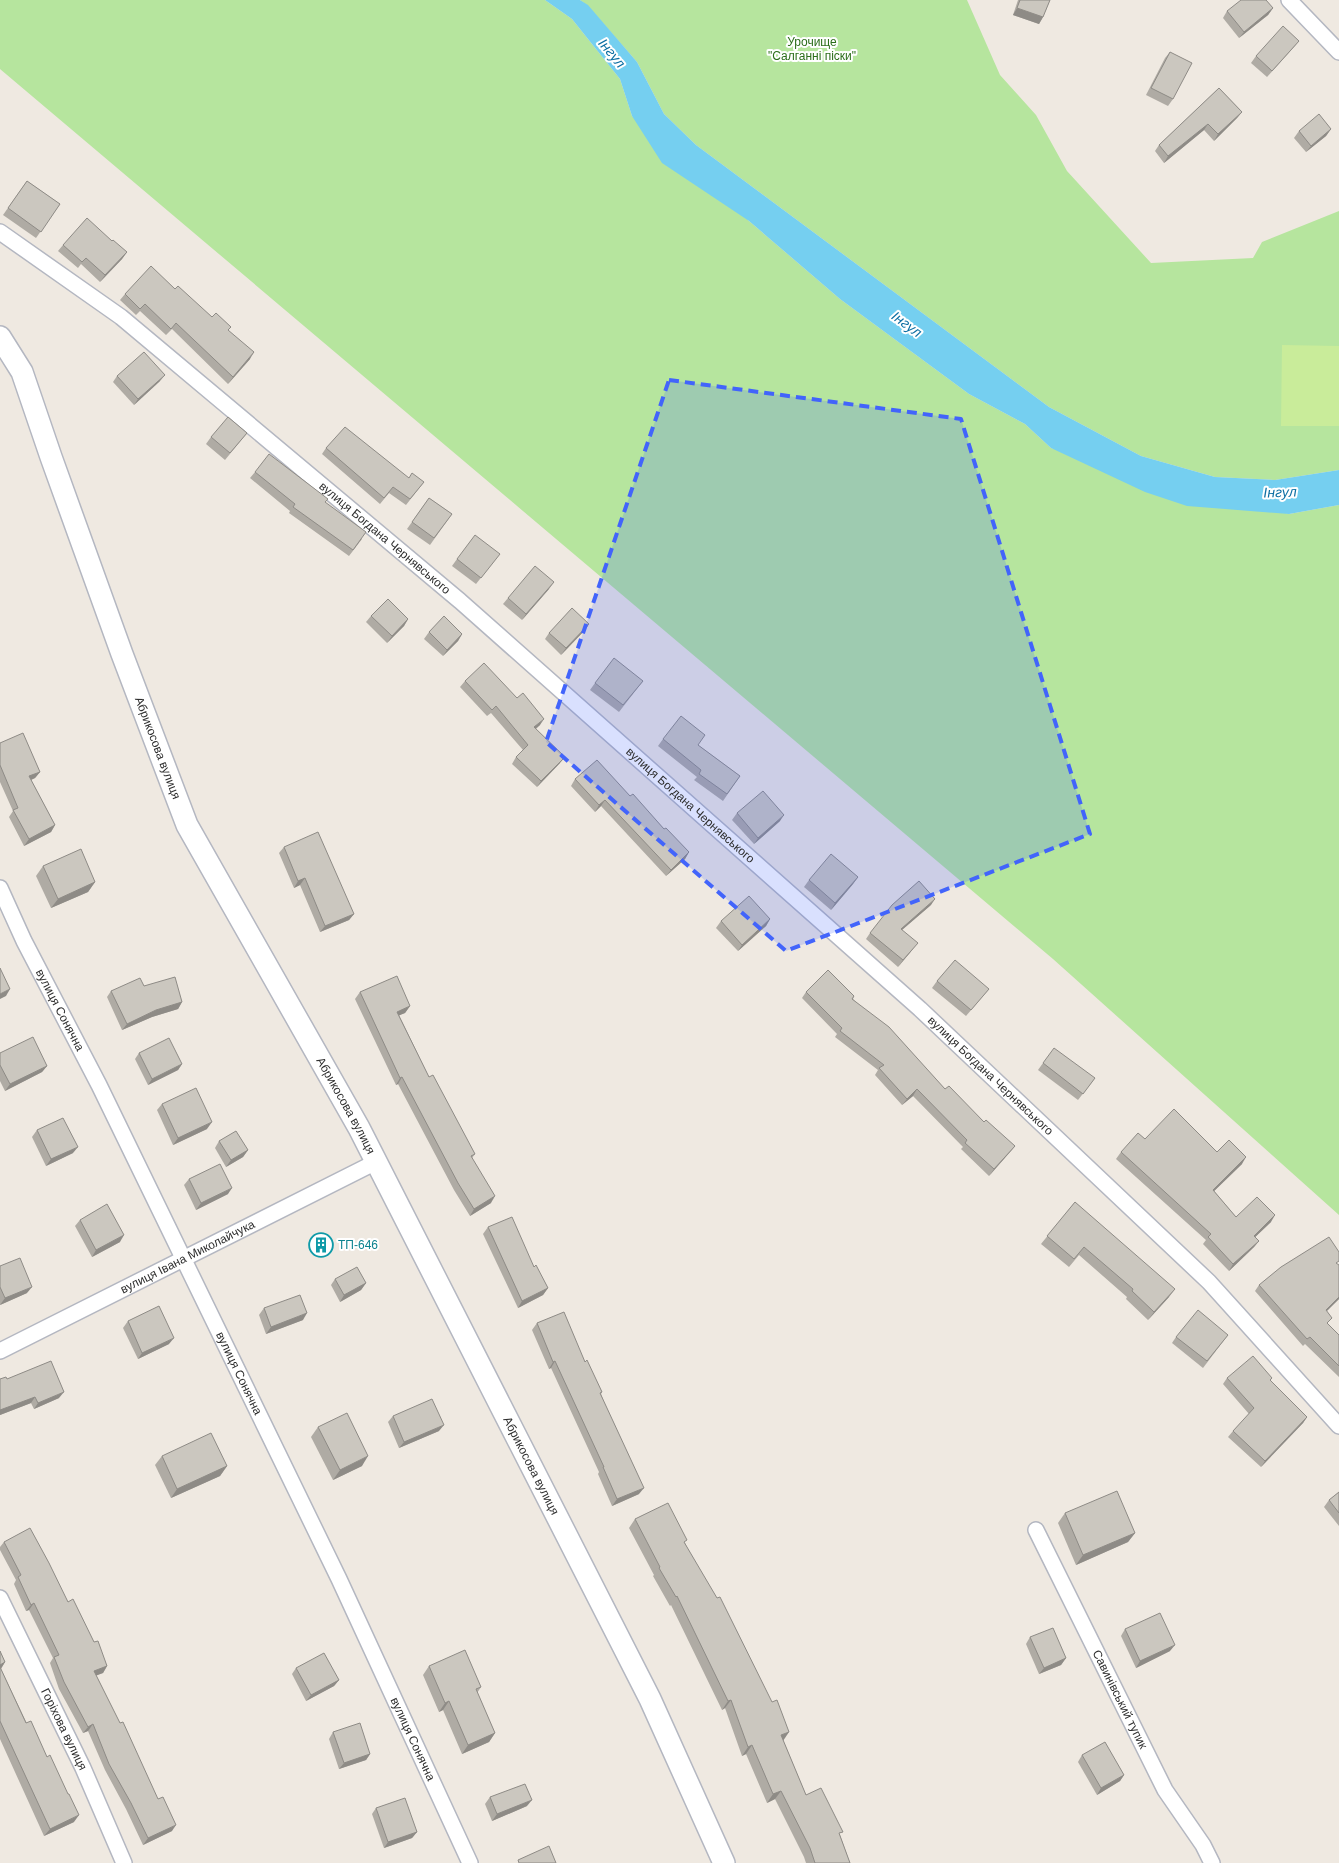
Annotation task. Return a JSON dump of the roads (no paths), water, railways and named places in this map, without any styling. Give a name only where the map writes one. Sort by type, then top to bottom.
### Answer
[{"type":"street","points":[[1289,0],[1339,52]]},
{"type":"street","name":"вулиця Богдана Чернявського","points":[[0,232],[121,317],[460,600],[913,1003],[1209,1282],[1339,1426]]},
{"type":"street","name":"Абрикосова вулиця","points":[[0,337],[22,372],[122,654],[188,825],[359,1128],[650,1699],[724,1863]]},
{"type":"street","name":"вулиця Сонячна","points":[[0,888],[24,940],[99,1085],[339,1579],[470,1863]]},
{"type":"street","name":"вулиця Івана Миколайчука","points":[[0,1351],[376,1162]]},
{"type":"street","name":"Савинівський тупик","points":[[1036,1530],[1165,1790],[1203,1845],[1212,1863]]},
{"type":"street","name":"Горіхова вулиця","points":[[0,1598],[83,1768],[124,1863]]},
{"type":"water","name":"Інгул","points":[[545,0],[580,0],[588,5],[637,62],[664,114],[696,145],[1049,407],[1141,456],[1215,477],[1275,480],[1339,470],[1339,505],[1289,514],[1187,506],[1145,492],[1051,448],[1025,424],[969,394],[840,299],[749,221],[662,163],[632,116],[620,79],[572,19]]},
{"type":"place","name":"ТП-646","points":[[321,1245]]},
{"type":"park label","name":"Урочище \"Салганні піски\"","points":[[812,49]]}]
